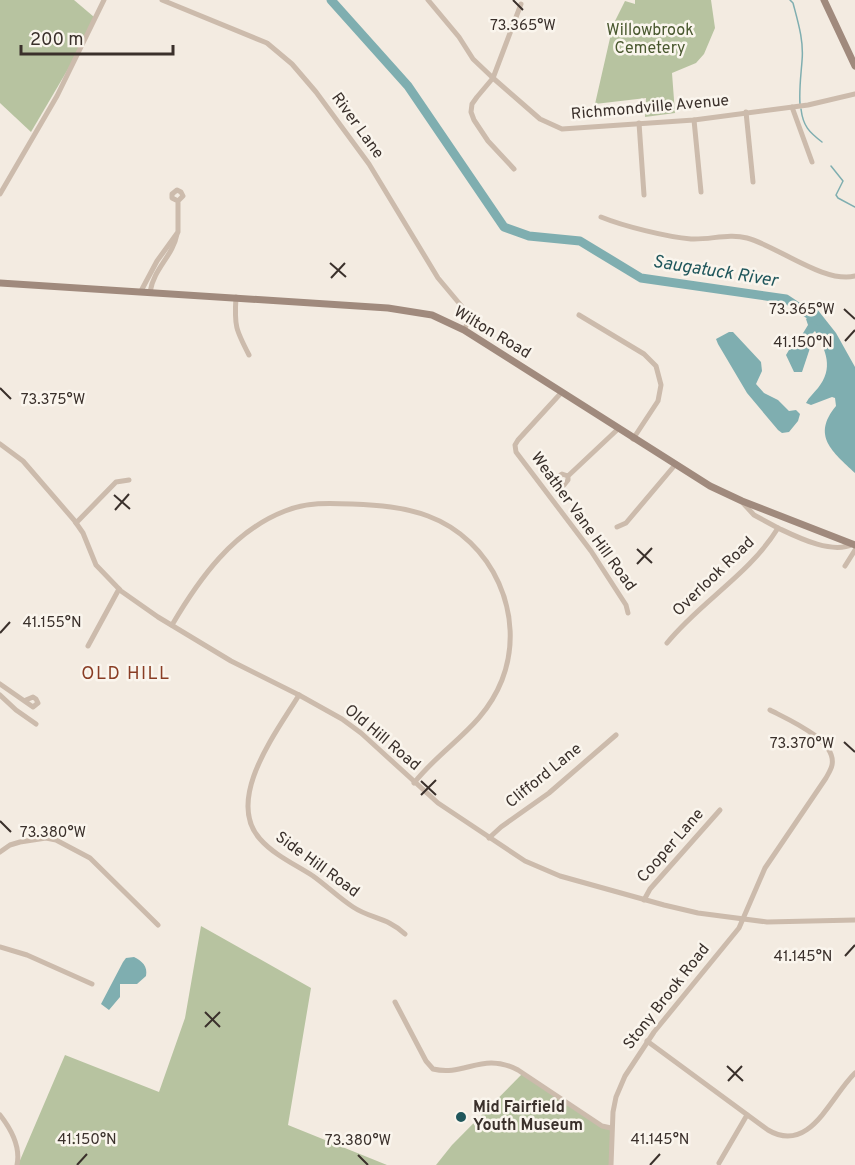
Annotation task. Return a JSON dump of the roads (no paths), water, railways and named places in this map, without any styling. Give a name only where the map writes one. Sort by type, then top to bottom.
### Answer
[{"type":"main road","points":[[824,0],[855,66]]},
{"type":"main road","name":"Wilton Road","points":[[0,283],[412,310],[439,317],[464,330],[675,465],[742,501],[854,547]]},
{"type":"street","points":[[0,194],[57,96],[104,0]]},
{"type":"street","name":"River Lane","points":[[162,0],[261,40],[273,47],[292,64],[316,92],[369,164],[438,278],[464,309],[468,322],[464,330]]},
{"type":"street","name":"Richmondville Avenue","points":[[428,0],[459,37],[473,59],[540,119],[555,127],[569,129],[694,120],[797,106],[855,94]]},
{"type":"street","points":[[514,169],[488,141],[471,112],[472,104],[477,96],[493,78],[521,4]]},
{"type":"street","points":[[797,106],[812,162]]},
{"type":"street","points":[[746,112],[753,182]]},
{"type":"street","points":[[694,120],[701,192]]},
{"type":"street","points":[[639,123],[644,195]]},
{"type":"street","points":[[150,292],[153,279],[174,245],[178,232],[178,201]]},
{"type":"street","points":[[601,217],[673,237],[693,239],[733,236],[747,238],[798,262],[835,275],[855,276]]},
{"type":"street","points":[[141,291],[157,261],[178,232]]},
{"type":"street","points":[[236,297],[236,331],[249,355]]},
{"type":"street","points":[[579,315],[644,354],[656,366],[661,385],[658,401],[633,439]]},
{"type":"street","name":"Weather Vane Hill Road","points":[[561,393],[518,440],[515,445],[516,452],[591,551],[626,605],[628,613]]},
{"type":"street","points":[[568,476],[618,429]]},
{"type":"street","name":"Old Hill Road","points":[[0,444],[23,461],[76,523],[96,566],[119,589],[152,613],[245,669],[299,695],[354,728],[414,783],[450,812],[541,870],[686,911],[742,920],[784,923],[855,920]]},
{"type":"street","points":[[617,527],[626,523],[675,465]]},
{"type":"street","points":[[76,523],[116,482],[129,480]]},
{"type":"street","name":"Overlook Road","points":[[742,501],[754,515],[800,539],[823,546],[854,547]]},
{"type":"street","points":[[172,625],[192,592],[218,559],[256,526],[293,508],[325,503],[365,504],[406,509],[428,516],[457,531],[479,552],[499,582],[509,612],[511,638],[509,656],[499,686],[484,712],[465,734],[432,761],[414,783]]},
{"type":"street","name":"Overlook Road","points":[[667,643],[692,615],[708,603],[762,551],[778,528]]},
{"type":"street","points":[[845,566],[854,547]]},
{"type":"street","points":[[88,646],[119,589]]},
{"type":"street","points":[[0,684],[26,700]]},
{"type":"street","points":[[0,695],[36,724]]},
{"type":"street","name":"Side Hill Road","points":[[299,695],[264,755],[254,777],[248,800],[253,827],[264,842],[312,875],[351,906],[391,922],[405,934]]},
{"type":"street","name":"Stony Brook Road","points":[[611,1165],[613,1112],[619,1089],[630,1067],[647,1041],[739,928],[765,868],[825,778],[832,763],[830,752],[814,735],[801,725],[770,710]]},
{"type":"street","name":"Clifford Lane","points":[[489,838],[501,826],[549,793],[616,735]]},
{"type":"street","name":"Cooper Lane","points":[[644,900],[650,889],[720,810]]},
{"type":"street","points":[[0,852],[20,842],[46,838],[56,840],[90,858],[158,925]]},
{"type":"street","points":[[0,946],[38,959],[92,984]]},
{"type":"street","points":[[394,1002],[426,1062],[433,1069],[451,1070],[490,1062],[503,1064],[518,1070],[602,1126],[611,1128]]},
{"type":"street","points":[[647,1041],[778,1136],[800,1135],[810,1128],[855,1073]]},
{"type":"street","points":[[719,1163],[747,1114]]},
{"type":"street","points":[[0,1115],[15,1140],[18,1153],[17,1165]]},
{"type":"water","points":[[817,309],[836,333],[855,367],[855,473],[839,458],[825,435],[825,426],[836,406],[835,398],[811,405],[806,403],[823,381],[827,366],[825,353],[815,331],[811,335],[810,348],[802,372],[794,372],[786,355],[794,348],[808,325],[806,319]]},
{"type":"water","points":[[733,332],[761,362],[762,371],[756,384],[764,393],[778,400],[789,411],[796,410],[800,414],[798,421],[789,432],[782,433],[778,430],[747,393],[716,339]]},
{"type":"water","points":[[134,957],[144,964],[146,976],[137,984],[120,984],[120,997],[109,1010],[101,1004],[123,962],[126,958]]},
{"type":"waterway","name":"Saugatuck River","points":[[331,0],[408,86],[504,227],[529,236],[580,241],[641,278],[786,299],[819,321]]},
{"type":"waterway","points":[[790,0],[797,17],[802,46],[800,104]]},
{"type":"waterway","points":[[801,109],[807,128],[822,142]]},
{"type":"waterway","points":[[831,166],[843,181],[836,195],[855,207]]},
{"type":"place","name":"Mid Fairfield Youth Museum","points":[[461,1117]]},
{"type":"district","name":"OLD HILL","points":[[126,674]]},
{"type":"park label","name":"Willowbrook Cemetery","points":[[650,40]]}]
